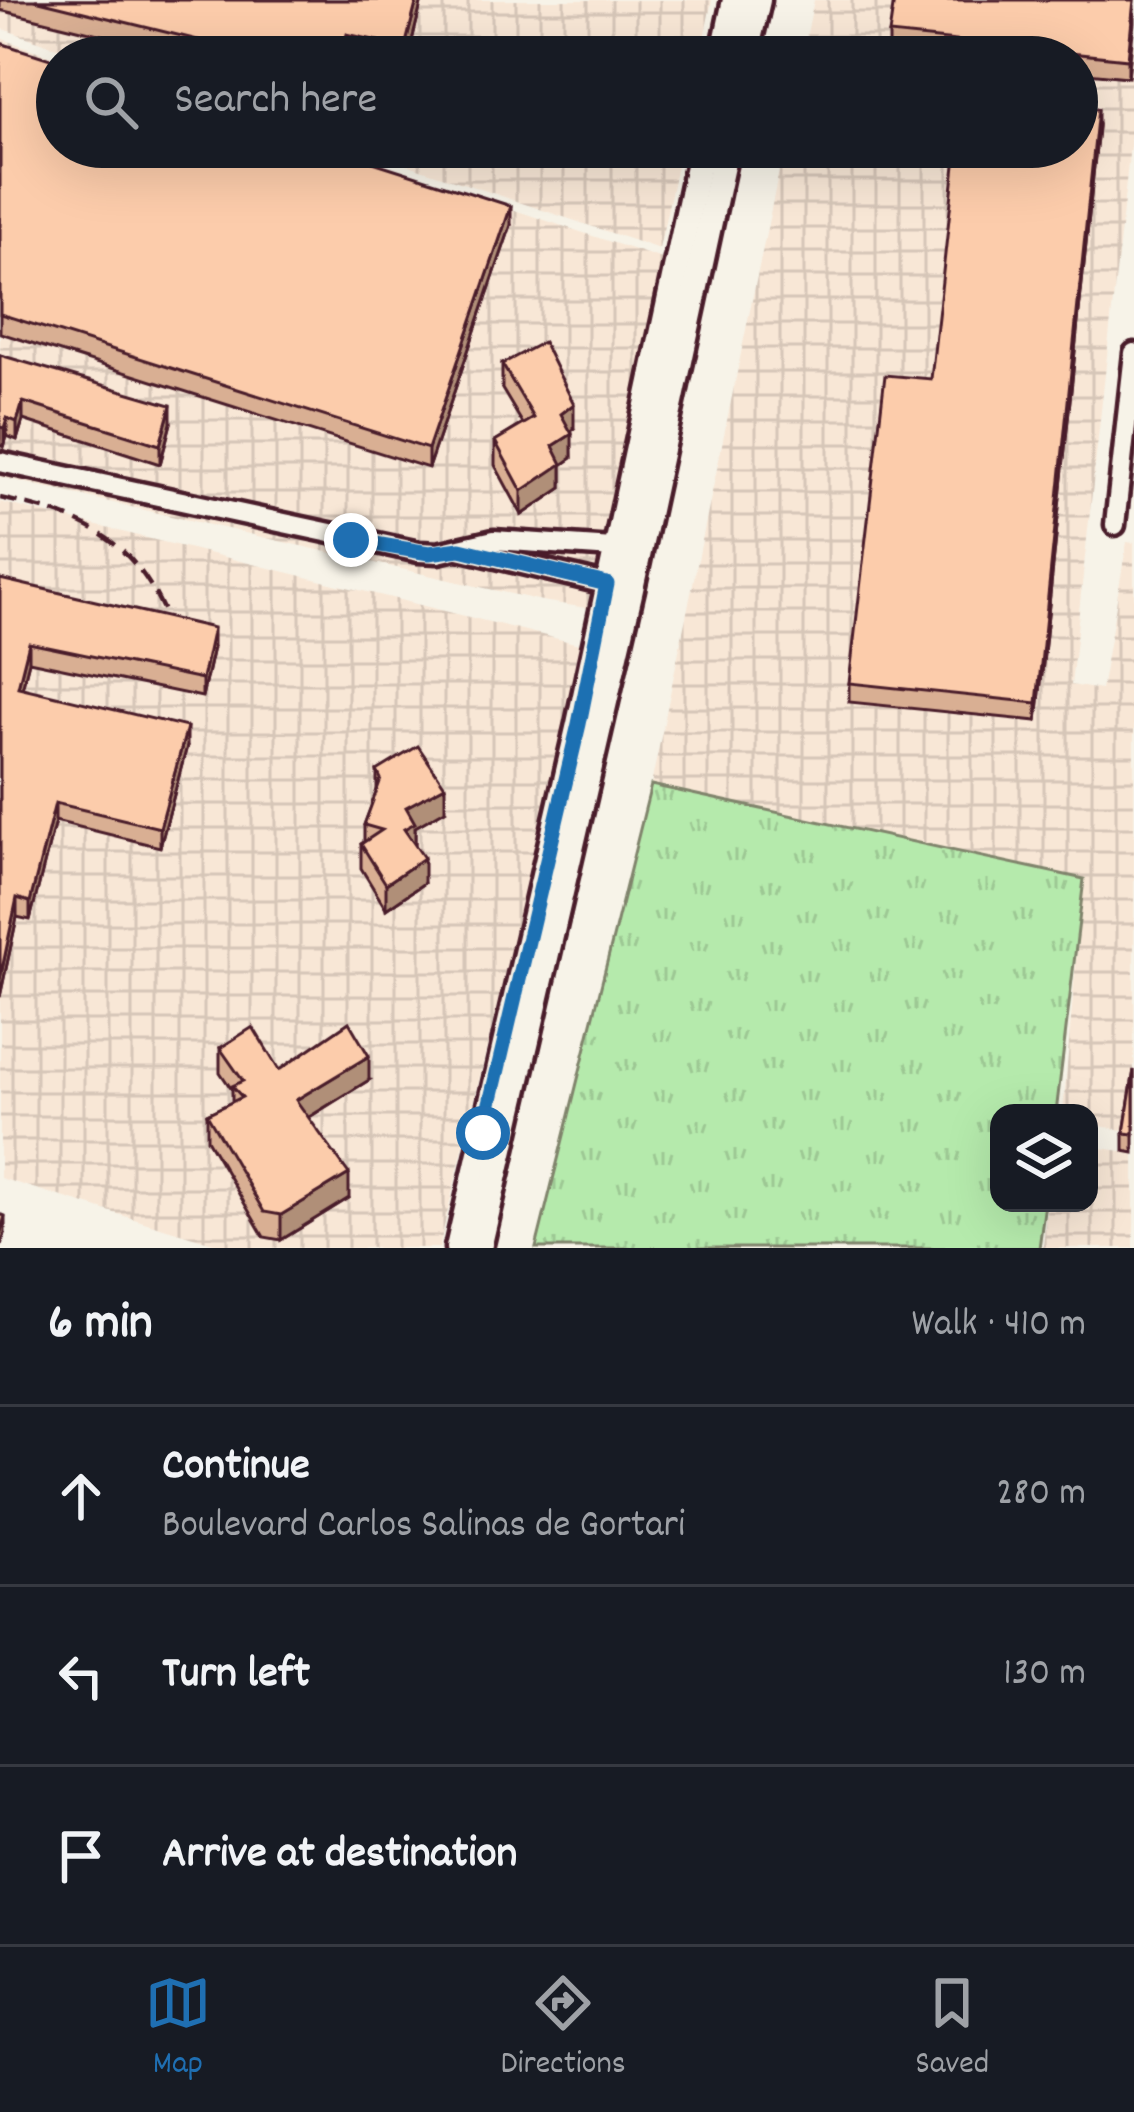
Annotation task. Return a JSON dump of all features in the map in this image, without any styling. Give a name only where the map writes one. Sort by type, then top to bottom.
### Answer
[{"type":"main road","points":[[727,36],[735,0]]},
{"type":"main road","points":[[750,36],[758,0]]},
{"type":"main road","points":[[479,1248],[627,549],[698,168]]},
{"type":"main road","points":[[627,549],[721,168]]},
{"type":"main road","points":[[458,1248],[579,724],[619,587]]},
{"type":"street","points":[[1115,525],[1134,353]]},
{"type":"street","points":[[0,462],[429,553],[494,540],[627,549]]},
{"type":"street","points":[[536,568],[540,544]]},
{"type":"street","points":[[460,549],[619,587]]},
{"type":"shaded area","points":[[0,0],[712,0],[704,36],[36,36],[36,40],[0,28]]},
{"type":"shaded area","points":[[814,0],[1134,0],[1134,109],[1071,685],[1101,690],[1127,542],[1134,543],[1134,1132],[1098,1126],[1098,1104],[1064,1104],[1083,879],[651,785],[780,168],[1098,168],[1098,36],[806,36]]},
{"type":"shaded area","points":[[0,38],[36,51],[36,168],[388,168],[668,261],[593,609],[0,477]]},
{"type":"shaded area","points":[[418,168],[676,168],[659,249]]},
{"type":"shaded area","points":[[0,502],[583,645],[439,1248],[229,1248],[0,1178]]},
{"type":"shaded area","points":[[1098,1147],[1134,1153],[1134,1248],[1043,1248],[1046,1212],[1098,1212]]},
{"type":"green space","points":[[651,785],[1084,879],[1057,1104],[990,1104],[990,1212],[1044,1212],[1039,1248],[536,1248]]},
{"type":"building","points":[[35,0],[417,0],[408,36],[182,36]]},
{"type":"building","points":[[894,0],[1134,0],[1128,59],[1098,56],[1098,36],[889,34]]},
{"type":"building","points":[[0,43],[36,54],[36,168],[392,168],[511,206],[428,449],[0,314]]},
{"type":"building","points":[[955,168],[1092,168],[1037,703],[849,683],[885,375],[931,379]]},
{"type":"building","points":[[543,342],[574,404],[561,414],[572,434],[553,446],[562,464],[522,491],[495,441],[534,418],[502,364]]},
{"type":"building","points":[[0,355],[171,405],[160,445],[23,402],[17,422],[7,418],[4,428],[0,427]]},
{"type":"building","points":[[0,579],[213,628],[202,679],[29,643],[18,687],[187,727],[160,828],[55,803],[30,902],[17,898],[0,979]]},
{"type":"building","points":[[418,746],[445,786],[406,807],[415,823],[404,829],[424,858],[386,884],[361,844],[382,830],[364,825],[381,779],[377,771]]},
{"type":"building","points":[[349,1022],[369,1056],[296,1100],[349,1174],[281,1215],[264,1212],[207,1114],[242,1097],[232,1086],[243,1081],[220,1048],[253,1027],[279,1070]]},
{"type":"building","points":[[1134,1070],[1134,1134],[1124,1133]]},
{"type":"railway","points":[[0,498],[60,515],[108,539],[144,576],[173,633]]},
{"type":"route","points":[[351,540],[429,553],[460,549],[607,584],[483,1133]]}]
